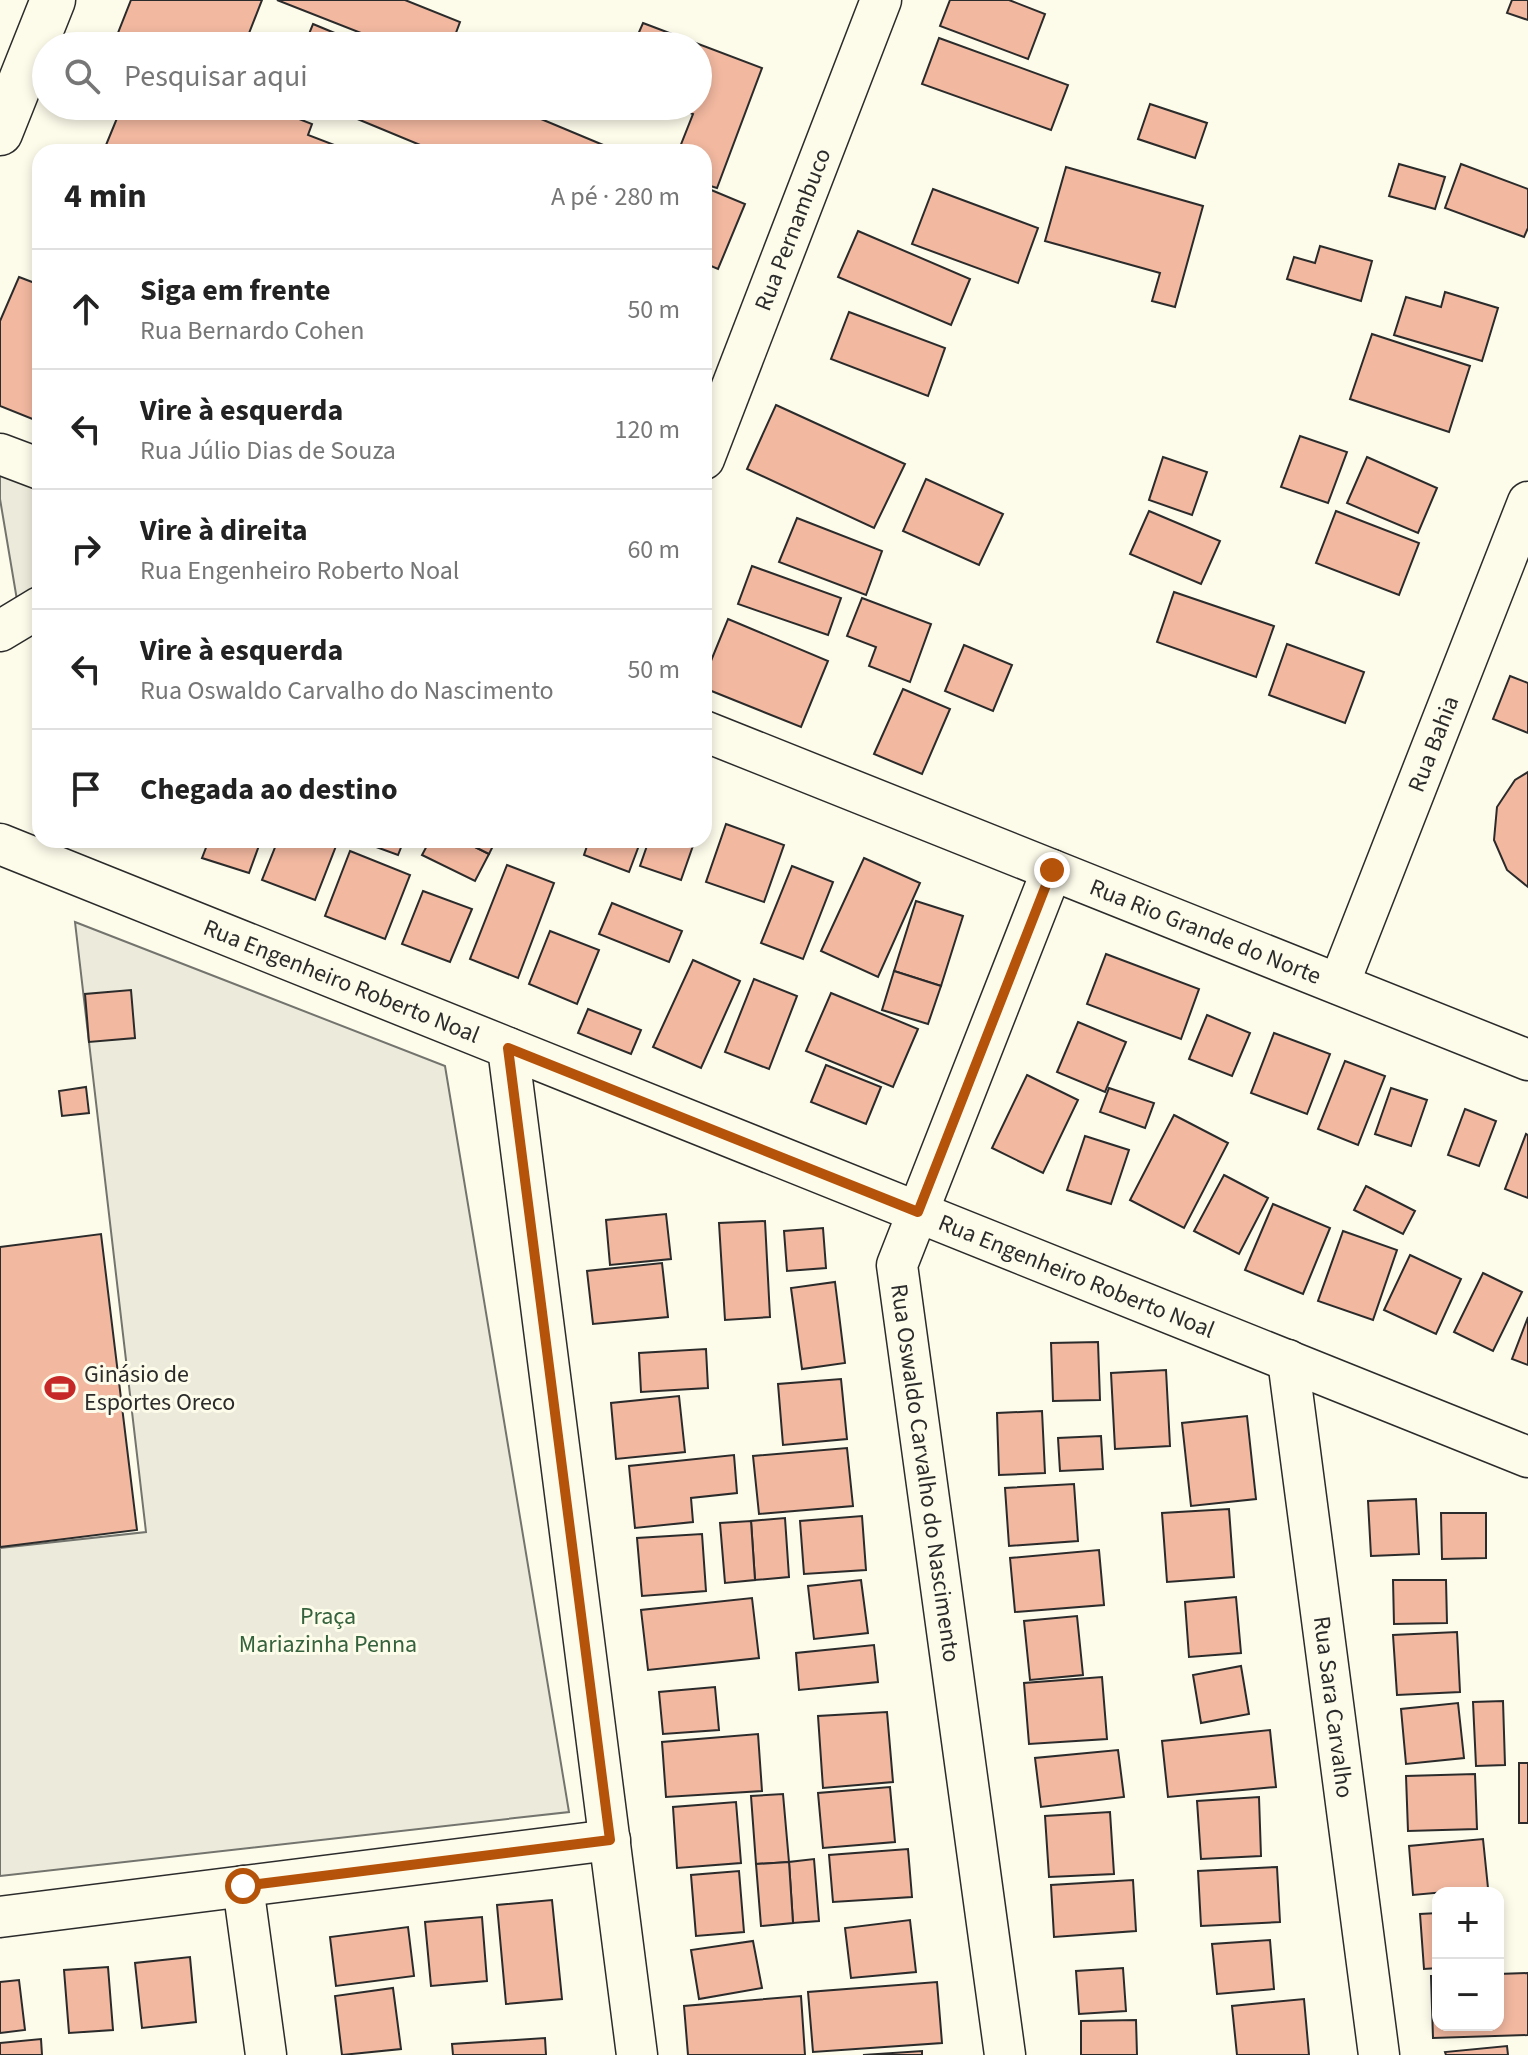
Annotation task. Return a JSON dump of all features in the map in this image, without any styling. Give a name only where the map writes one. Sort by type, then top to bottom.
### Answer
[{"type":"main road","points":[[40,32],[53,0]]},
{"type":"main road","points":[[0,133],[32,53]]},
{"type":"street","name":"Rua Pernambuco","points":[[712,438],[881,0]]},
{"type":"street","points":[[0,454],[32,466]]},
{"type":"street","name":"Rua Bahia","points":[[1339,984],[1528,502]]},
{"type":"street","points":[[0,631],[32,612]]},
{"type":"street","name":"Rua Rio Grande do Norte","points":[[712,734],[1528,1060]]},
{"type":"street","name":"Rua Engenheiro Roberto Noal","points":[[0,844],[1528,1457]]},
{"type":"street","name":"Rua Oswaldo Carvalho do Nascimento","points":[[1005,2055],[897,1265],[1052,870]]},
{"type":"street","points":[[508,1048],[637,2055]]},
{"type":"street","name":"Rua Sara Carvalho","points":[[1288,1360],[1379,2055]]},
{"type":"street","points":[[0,1917],[610,1840]]},
{"type":"street","points":[[243,1886],[266,2055]]},
{"type":"green space","points":[[0,472],[32,485],[32,591],[18,606],[0,499]]},
{"type":"green space","name":"Praça Mariazinha Penna","points":[[75,922],[445,1066],[569,1812],[0,1876],[0,1548],[146,1532]]},
{"type":"building","points":[[131,0],[262,0],[249,32],[118,32]]},
{"type":"building","points":[[277,0],[405,0],[460,22],[456,32],[358,32]]},
{"type":"building","points":[[950,0],[1009,0],[1045,14],[1028,59],[940,26]]},
{"type":"building","points":[[1512,0],[1528,0],[1528,20],[1507,13]]},
{"type":"building","points":[[643,23],[667,32],[639,32]]},
{"type":"building","points":[[313,24],[332,32],[310,32]]},
{"type":"building","points":[[939,38],[1068,85],[1051,130],[922,84]]},
{"type":"building","points":[[712,49],[762,68],[717,188],[712,186],[712,144],[681,144],[691,120],[712,120]]},
{"type":"building","points":[[1150,104],[1207,123],[1195,158],[1138,139]]},
{"type":"building","points":[[116,120],[302,120],[312,124],[308,135],[332,144],[106,144]]},
{"type":"building","points":[[360,120],[543,120],[601,144],[418,144]]},
{"type":"building","points":[[1399,164],[1445,177],[1435,209],[1389,196]]},
{"type":"building","points":[[1461,164],[1528,189],[1528,228],[1524,237],[1445,208]]},
{"type":"building","points":[[1066,167],[1203,206],[1175,307],[1152,301],[1160,273],[1045,241]]},
{"type":"building","points":[[933,189],[1038,228],[1018,283],[912,244]]},
{"type":"building","points":[[712,190],[745,204],[718,269],[712,266]]},
{"type":"building","points":[[858,231],[970,279],[951,325],[838,277]]},
{"type":"building","points":[[1320,246],[1372,261],[1361,301],[1287,279],[1294,257],[1315,263]]},
{"type":"building","points":[[19,277],[32,282],[32,419],[0,406],[0,321]]},
{"type":"building","points":[[1445,292],[1498,308],[1482,361],[1394,335],[1406,297],[1441,307]]},
{"type":"building","points":[[849,312],[945,348],[928,396],[831,359]]},
{"type":"building","points":[[1372,334],[1470,366],[1449,432],[1350,399]]},
{"type":"building","points":[[776,405],[905,464],[874,528],[747,469]]},
{"type":"building","points":[[1300,436],[1347,452],[1328,503],[1281,487]]},
{"type":"building","points":[[1163,457],[1207,472],[1192,515],[1149,500]]},
{"type":"building","points":[[1367,457],[1437,488],[1418,533],[1347,503]]},
{"type":"building","points":[[926,479],[1003,514],[979,565],[903,531]]},
{"type":"building","points":[[1149,511],[1220,541],[1201,584],[1130,554]]},
{"type":"building","points":[[1336,511],[1419,543],[1399,595],[1316,563]]},
{"type":"building","points":[[797,518],[882,551],[866,595],[779,562]]},
{"type":"building","points":[[752,566],[841,598],[828,635],[738,604]]},
{"type":"building","points":[[1174,592],[1274,626],[1256,677],[1157,642]]},
{"type":"building","points":[[862,598],[931,624],[910,682],[869,666],[876,647],[847,636]]},
{"type":"building","points":[[728,619],[828,661],[801,727],[712,691],[712,658]]},
{"type":"building","points":[[1287,644],[1364,672],[1345,723],[1269,695]]},
{"type":"building","points":[[964,645],[1012,665],[993,711],[945,691]]},
{"type":"building","points":[[1510,676],[1528,683],[1528,733],[1493,719]]},
{"type":"building","points":[[903,689],[950,709],[922,774],[874,754]]},
{"type":"building","points":[[1528,772],[1528,887],[1507,870],[1494,840],[1497,807],[1515,780]]},
{"type":"building","points":[[726,824],[784,845],[764,902],[706,882]]},
{"type":"building","points":[[206,848],[258,848],[249,873],[202,858]]},
{"type":"building","points":[[275,848],[335,848],[315,900],[262,880]]},
{"type":"building","points":[[379,848],[401,848],[398,855]]},
{"type":"building","points":[[426,848],[477,848],[489,854],[475,881],[422,855]]},
{"type":"building","points":[[477,848],[492,848],[489,854]]},
{"type":"building","points":[[586,848],[638,848],[629,872],[584,855]]},
{"type":"building","points":[[646,848],[692,848],[681,880],[640,866]]},
{"type":"building","points":[[350,851],[410,875],[385,939],[325,916]]},
{"type":"building","points":[[864,858],[920,883],[878,977],[821,951]]},
{"type":"building","points":[[507,865],[554,883],[518,978],[470,959]]},
{"type":"building","points":[[792,866],[833,882],[803,959],[761,943]]},
{"type":"building","points":[[423,891],[472,909],[450,962],[402,944]]},
{"type":"building","points":[[916,901],[963,916],[941,986],[894,971]]},
{"type":"building","points":[[612,903],[682,931],[669,962],[599,934]]},
{"type":"building","points":[[550,931],[599,950],[577,1004],[529,984]]},
{"type":"building","points":[[1106,954],[1199,989],[1181,1039],[1087,1004]]},
{"type":"building","points":[[693,960],[740,981],[701,1068],[653,1047]]},
{"type":"building","points":[[894,971],[941,986],[928,1024],[882,1010]]},
{"type":"building","points":[[754,979],[797,996],[769,1069],[725,1052]]},
{"type":"building","points":[[131,990],[135,1038],[89,1042],[85,994]]},
{"type":"building","points":[[831,993],[918,1029],[893,1087],[806,1051]]},
{"type":"building","points":[[588,1009],[641,1030],[631,1054],[578,1033]]},
{"type":"building","points":[[1207,1015],[1250,1033],[1232,1076],[1189,1059]]},
{"type":"building","points":[[1078,1022],[1126,1042],[1105,1092],[1057,1072]]},
{"type":"building","points":[[1274,1033],[1330,1054],[1307,1114],[1251,1093]]},
{"type":"building","points":[[1345,1061],[1385,1076],[1358,1145],[1318,1129]]},
{"type":"building","points":[[826,1065],[881,1087],[866,1124],[811,1102]]},
{"type":"building","points":[[1027,1075],[1078,1100],[1043,1173],[992,1148]]},
{"type":"building","points":[[86,1087],[89,1113],[62,1116],[59,1091]]},
{"type":"building","points":[[1109,1088],[1154,1103],[1145,1128],[1100,1112]]},
{"type":"building","points":[[1391,1088],[1427,1100],[1411,1146],[1375,1134]]},
{"type":"building","points":[[1465,1109],[1496,1121],[1479,1166],[1448,1155]]},
{"type":"building","points":[[1174,1115],[1228,1143],[1184,1228],[1130,1200]]},
{"type":"building","points":[[1528,1135],[1528,1198],[1505,1189]]},
{"type":"building","points":[[1085,1136],[1129,1150],[1111,1204],[1067,1190]]},
{"type":"building","points":[[1224,1175],[1268,1198],[1239,1254],[1194,1231]]},
{"type":"building","points":[[1366,1186],[1415,1211],[1403,1234],[1354,1210]]},
{"type":"building","points":[[1273,1204],[1330,1228],[1303,1294],[1245,1270]]},
{"type":"building","points":[[666,1214],[671,1259],[610,1265],[606,1220]]},
{"type":"building","points":[[765,1221],[770,1317],[725,1320],[719,1223]]},
{"type":"building","points":[[823,1228],[826,1268],[787,1271],[784,1231]]},
{"type":"building","points":[[1343,1231],[1397,1250],[1373,1320],[1318,1301]]},
{"type":"building","name":"Ginásio de Esportes Oreco","points":[[101,1234],[137,1530],[0,1547],[0,1247]]},
{"type":"building","points":[[1410,1255],[1461,1279],[1436,1334],[1384,1310]]},
{"type":"building","points":[[662,1263],[668,1317],[593,1324],[587,1271]]},
{"type":"building","points":[[1483,1273],[1522,1292],[1493,1351],[1454,1332]]},
{"type":"building","points":[[835,1282],[845,1363],[802,1369],[791,1288]]},
{"type":"building","points":[[1528,1317],[1528,1365],[1512,1359]]},
{"type":"building","points":[[1098,1342],[1100,1400],[1053,1401],[1051,1343]]},
{"type":"building","points":[[706,1349],[708,1388],[641,1392],[639,1353]]},
{"type":"building","points":[[1166,1370],[1170,1446],[1115,1449],[1111,1373]]},
{"type":"building","points":[[841,1379],[847,1439],[783,1445],[778,1384]]},
{"type":"building","points":[[679,1396],[685,1452],[616,1459],[611,1403]]},
{"type":"building","points":[[1042,1411],[1045,1473],[999,1475],[997,1413]]},
{"type":"building","points":[[1247,1416],[1256,1499],[1191,1506],[1182,1423]]},
{"type":"building","points":[[1101,1436],[1103,1469],[1060,1471],[1058,1438]]},
{"type":"building","points":[[847,1448],[853,1506],[759,1514],[753,1456]]},
{"type":"building","points":[[734,1455],[737,1493],[691,1498],[693,1522],[635,1528],[629,1466]]},
{"type":"building","points":[[1074,1484],[1078,1541],[1009,1546],[1005,1488]]},
{"type":"building","points":[[1416,1499],[1419,1554],[1371,1556],[1368,1501]]},
{"type":"building","points":[[1229,1509],[1234,1577],[1167,1582],[1162,1513]]},
{"type":"building","points":[[1441,1513],[1486,1513],[1486,1558],[1442,1559]]},
{"type":"building","points":[[862,1516],[866,1570],[804,1574],[800,1521]]},
{"type":"building","points":[[785,1518],[789,1577],[755,1580],[751,1521]]},
{"type":"building","points":[[751,1521],[755,1580],[725,1583],[720,1523]]},
{"type":"building","points":[[702,1534],[706,1591],[642,1596],[637,1538]]},
{"type":"building","points":[[1099,1550],[1104,1605],[1015,1612],[1010,1558]]},
{"type":"building","points":[[861,1580],[868,1633],[814,1639],[808,1586]]},
{"type":"building","points":[[1393,1580],[1446,1580],[1447,1623],[1394,1624]]},
{"type":"building","points":[[1236,1597],[1241,1653],[1189,1657],[1185,1602]]},
{"type":"building","points":[[752,1598],[759,1658],[648,1670],[641,1610]]},
{"type":"building","points":[[1077,1616],[1083,1675],[1030,1680],[1024,1621]]},
{"type":"building","points":[[1457,1632],[1460,1692],[1397,1695],[1393,1635]]},
{"type":"building","points":[[874,1645],[878,1682],[799,1690],[796,1653]]},
{"type":"building","points":[[1241,1666],[1249,1714],[1201,1723],[1193,1675]]},
{"type":"building","points":[[1102,1677],[1107,1739],[1029,1744],[1024,1683]]},
{"type":"building","points":[[715,1687],[719,1730],[663,1734],[659,1692]]},
{"type":"building","points":[[1503,1701],[1505,1765],[1476,1766],[1473,1702]]},
{"type":"building","points":[[1458,1703],[1464,1758],[1406,1764],[1401,1709]]},
{"type":"building","points":[[887,1712],[893,1782],[823,1788],[818,1716]]},
{"type":"building","points":[[1270,1730],[1276,1787],[1168,1797],[1162,1741]]},
{"type":"building","points":[[758,1734],[762,1791],[666,1797],[662,1742]]},
{"type":"building","points":[[1118,1750],[1124,1797],[1041,1807],[1035,1758]]},
{"type":"building","points":[[1519,1763],[1528,1763],[1528,1823],[1519,1823]]},
{"type":"building","points":[[1475,1774],[1477,1829],[1408,1831],[1406,1776]]},
{"type":"building","points":[[890,1787],[895,1842],[823,1848],[818,1793]]},
{"type":"building","points":[[783,1794],[789,1862],[756,1864],[751,1796]]},
{"type":"building","points":[[1259,1797],[1261,1856],[1201,1859],[1197,1801]]},
{"type":"building","points":[[736,1802],[741,1863],[677,1868],[673,1807]]},
{"type":"building","points":[[1110,1812],[1114,1874],[1049,1877],[1045,1816]]},
{"type":"building","points":[[1483,1839],[1488,1887],[1432,1887],[1432,1893],[1413,1895],[1409,1846]]},
{"type":"building","points":[[908,1849],[912,1897],[833,1902],[829,1855]]},
{"type":"building","points":[[814,1859],[819,1921],[793,1923],[789,1862]]},
{"type":"building","points":[[789,1862],[793,1923],[761,1926],[756,1864]]},
{"type":"building","points":[[1277,1867],[1280,1922],[1201,1926],[1198,1871]]},
{"type":"building","points":[[739,1871],[744,1932],[696,1936],[691,1875]]},
{"type":"building","points":[[1133,1880],[1136,1931],[1054,1937],[1051,1885]]},
{"type":"building","points":[[552,1900],[562,1999],[506,2004],[497,1905]]},
{"type":"building","points":[[1432,1913],[1432,1968],[1424,1969],[1420,1914]]},
{"type":"building","points":[[482,1917],[487,1981],[431,1986],[425,1922]]},
{"type":"building","points":[[910,1920],[916,1972],[851,1978],[845,1928]]},
{"type":"building","points":[[408,1927],[414,1976],[336,1986],[330,1937]]},
{"type":"building","points":[[1270,1940],[1274,1989],[1217,1994],[1212,1944]]},
{"type":"building","points":[[753,1941],[762,1988],[699,1999],[691,1950]]},
{"type":"building","points":[[190,1957],[196,2022],[142,2028],[135,1963]]},
{"type":"building","points":[[108,1967],[113,2030],[69,2033],[64,1970]]},
{"type":"building","points":[[1123,1968],[1126,2011],[1079,2014],[1076,1971]]},
{"type":"building","points":[[1528,1973],[1528,2035],[1433,2038],[1433,2031],[1504,2031],[1504,1974]]},
{"type":"building","points":[[19,1980],[25,2030],[0,2033],[0,1982]]},
{"type":"building","points":[[937,1982],[942,2043],[813,2052],[808,1992]]},
{"type":"building","points":[[393,1988],[401,2049],[342,2055],[335,1996]]},
{"type":"building","points":[[801,1996],[805,2055],[688,2055],[684,2006]]},
{"type":"building","points":[[1304,1999],[1309,2055],[1237,2055],[1232,2006]]},
{"type":"building","points":[[1136,2020],[1137,2055],[1081,2055],[1081,2021]]},
{"type":"building","points":[[545,2038],[546,2055],[453,2055],[452,2044]]},
{"type":"building","points":[[41,2039],[42,2055],[0,2055],[0,2043]]},
{"type":"building","points":[[1507,2046],[1508,2055],[1446,2055],[1445,2052]]},
{"type":"building","points":[[922,2051],[922,2055],[863,2055]]},
{"type":"place","name":"Ginásio de Esportes Oreco","points":[[60,1388]]},
{"type":"route","points":[[243,1886],[610,1840],[508,1048],[918,1212],[1052,870]]}]
